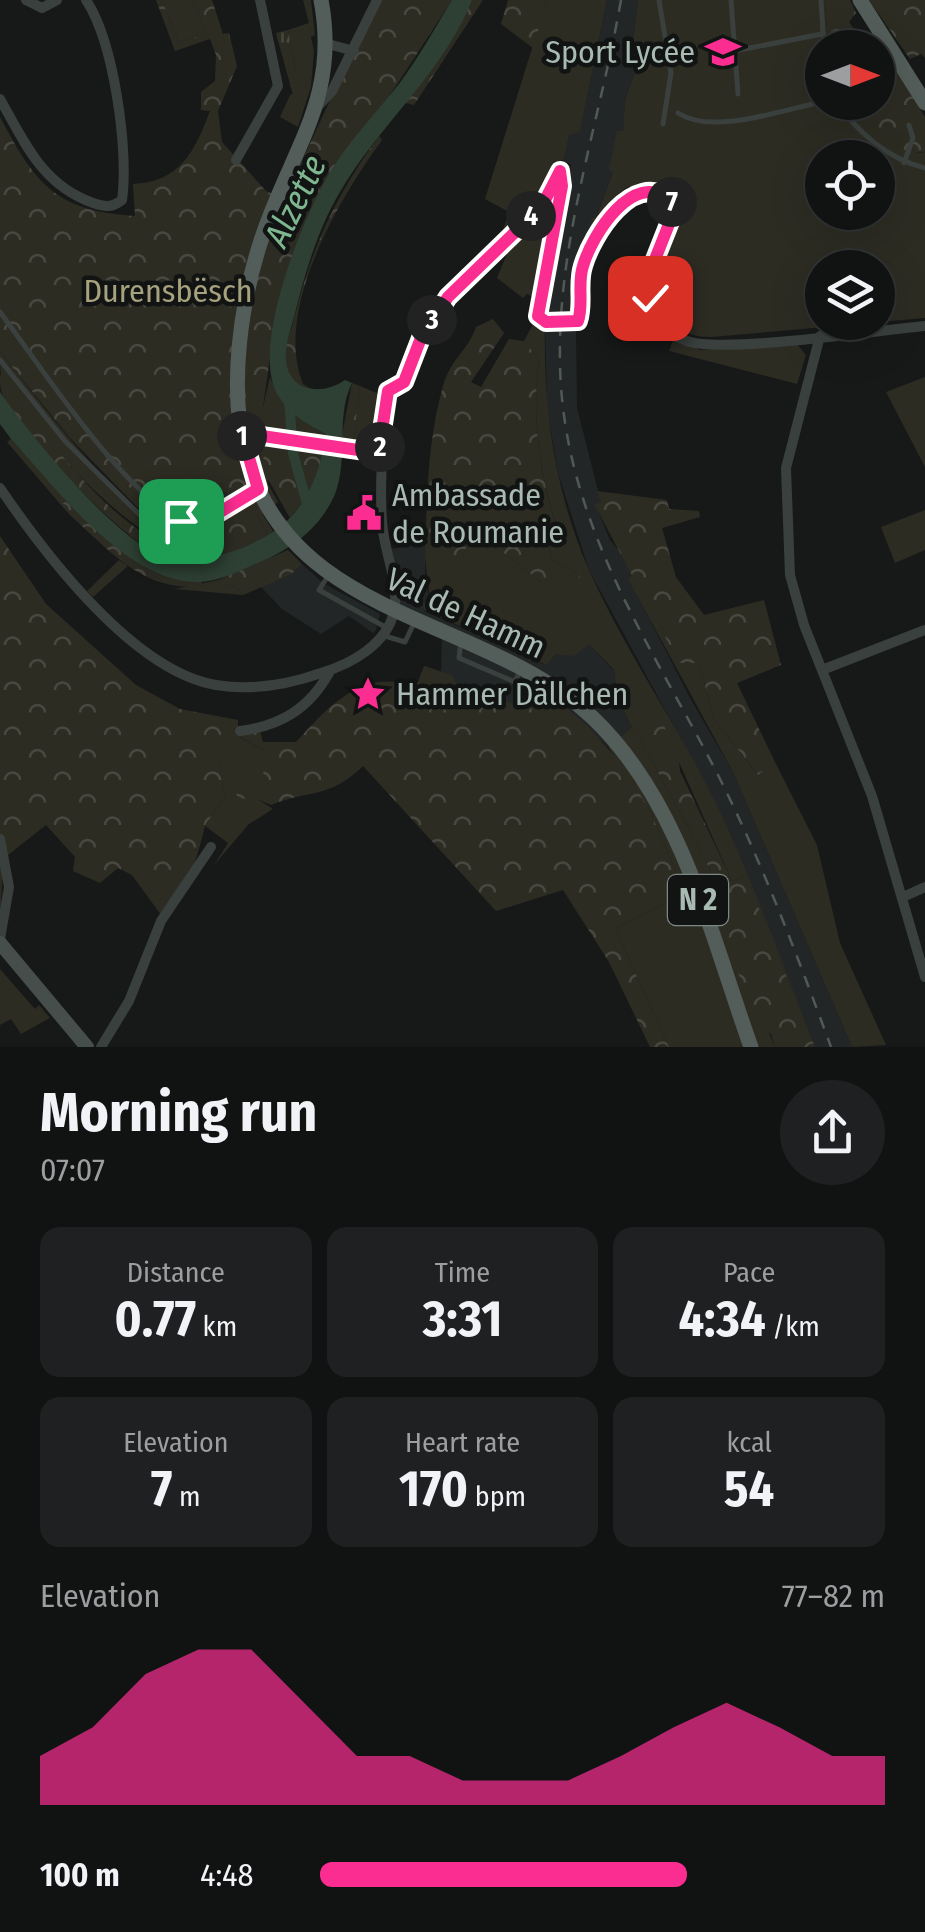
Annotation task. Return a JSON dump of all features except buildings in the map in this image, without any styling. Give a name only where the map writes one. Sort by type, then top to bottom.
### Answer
[{"type":"main road","name":"N 2","points":[[258,489],[242,433],[240,382],[254,266],[278,197],[318,106],[328,44],[322,0]]},
{"type":"main road","points":[[860,0],[925,103]]},
{"type":"main road","name":"Val de Hamm","points":[[258,489],[308,558],[328,576],[394,610],[522,666],[572,699],[610,735],[659,807],[679,850],[751,1047]]},
{"type":"main road","points":[[0,941],[87,1047]]},
{"type":"street","points":[[26,0],[42,8],[56,0]]},
{"type":"street","points":[[0,98],[48,178],[65,192],[100,206],[119,204],[123,186],[118,95],[100,28],[86,0]]},
{"type":"street","points":[[236,160],[278,86],[260,0]]},
{"type":"street","points":[[318,106],[332,91],[377,0]]},
{"type":"street","points":[[328,44],[354,51]]},
{"type":"street","points":[[0,488],[87,597],[158,660],[213,685],[251,688],[288,684],[331,670],[371,648],[385,631],[394,610],[382,524],[382,444],[388,391],[404,382],[421,338],[448,297],[542,206],[560,171],[562,186],[538,312],[546,322],[570,323],[580,318],[583,265],[619,206],[635,195],[664,194],[675,209],[649,282],[654,312],[674,335],[702,344],[805,337]]},
{"type":"street","points":[[895,329],[925,326]]},
{"type":"street","points":[[819,340],[786,468],[784,526],[790,576],[872,796],[925,977]]},
{"type":"street","points":[[242,433],[368,451],[382,444]]},
{"type":"street","points":[[822,670],[925,630]]},
{"type":"street","points":[[240,731],[276,725],[296,714],[331,670]]},
{"type":"street","points":[[0,839],[9,887],[0,941]]},
{"type":"street","points":[[101,1047],[129,1000],[161,921],[211,846]]},
{"type":"street","points":[[903,898],[925,888]]},
{"type":"lane","points":[[660,0],[671,72],[663,124]]},
{"type":"lane","points":[[730,0],[738,94]]},
{"type":"lane","points":[[821,0],[822,30]]},
{"type":"lane","points":[[734,51],[805,37]]},
{"type":"lane","points":[[678,113],[692,122],[776,116],[805,107]]},
{"type":"lane","points":[[849,120],[904,163],[925,168]]},
{"type":"lane","points":[[904,163],[913,138],[909,125]]},
{"type":"lane","points":[[0,312],[84,428],[160,505],[177,519],[197,526]]},
{"type":"lane","points":[[0,360],[66,440],[134,512],[161,530],[188,531],[258,489]]},
{"type":"lane","points":[[388,391],[390,378]]},
{"type":"lane","points":[[328,576],[319,590],[405,642],[416,620]]},
{"type":"lane","points":[[358,613],[367,596]]},
{"type":"lane","points":[[462,637],[459,658],[465,664],[515,682],[522,666]]},
{"type":"shaded area","name":"Alzette","points":[[452,0],[472,0],[446,49],[361,159],[328,214],[314,247],[288,340],[286,362],[296,382],[316,389],[345,380],[352,383],[344,410],[339,480],[329,506],[313,528],[293,544],[223,578],[200,582],[173,578],[146,567],[95,530],[11,439],[0,424],[0,392],[99,509],[144,546],[163,555],[189,559],[225,554],[259,540],[287,521],[313,482],[326,434],[289,409],[279,397],[271,376],[274,318],[283,285],[306,221],[329,174],[406,74]]},
{"type":"shaded area","points":[[607,0],[638,0],[632,48],[636,69],[625,100],[623,132],[618,130],[613,172],[579,263],[576,313],[570,318],[570,326],[576,327],[577,408],[601,502],[595,504],[610,540],[627,560],[633,575],[629,579],[690,698],[733,772],[852,1047],[815,1047],[714,800],[589,570],[558,473],[547,407],[545,325],[571,164],[563,162],[569,136],[580,130]]},
{"type":"shaded area","points":[[179,484],[206,485],[242,499],[213,516],[206,512],[181,521],[159,505]]},
{"type":"shaded area","points":[[426,542],[425,578],[430,599],[424,611],[545,665],[556,654],[589,644],[614,671],[616,685],[612,689],[632,727],[608,747],[544,689],[522,679],[513,705],[458,688],[452,675],[441,672],[442,629],[394,610],[387,550]]},
{"type":"shaded area","points":[[302,564],[323,583],[380,614],[376,630],[373,633],[349,616],[321,634],[282,609],[261,587]]},
{"type":"green space","name":"Durensbësch","points":[[156,0],[162,0],[179,43],[205,33],[193,0],[212,0],[223,34],[229,33],[237,66],[218,111],[222,142],[266,191],[284,199],[377,0],[452,0],[302,230],[277,307],[263,407],[256,412],[240,406],[259,489],[242,499],[206,485],[179,484],[160,505],[171,517],[170,524],[161,525],[137,507],[70,438],[0,352],[0,117],[25,160],[51,190],[86,208],[135,216],[133,184],[163,177],[184,162],[210,111],[201,110],[201,92],[215,81],[216,55],[210,39],[175,51]]},
{"type":"green space","points":[[162,0],[193,0],[205,33],[179,43]]},
{"type":"green space","points":[[303,0],[311,0],[315,35],[311,37],[311,87],[298,127],[280,117],[290,95],[307,85],[296,73],[288,30],[309,23]]},
{"type":"green space","points":[[472,0],[483,0],[414,105],[406,103]]},
{"type":"green space","points":[[508,0],[547,0],[533,48],[501,24]]},
{"type":"green space","points":[[547,0],[607,0],[580,131],[569,136],[564,159],[554,164],[553,179],[559,171],[559,226],[547,316],[543,311],[543,292],[540,300],[527,294],[523,298],[497,278],[511,244],[502,233],[509,212],[485,199]]},
{"type":"green space","points":[[638,0],[825,0],[827,30],[805,30],[805,120],[855,120],[893,140],[805,140],[805,230],[895,230],[895,141],[919,153],[925,152],[925,318],[895,321],[895,250],[805,250],[805,329],[711,337],[696,336],[674,325],[661,310],[657,295],[658,279],[675,230],[676,197],[654,186],[632,190],[629,186],[613,199],[586,249],[592,218],[596,218],[613,172],[609,170],[617,130],[623,131],[625,100],[636,69],[632,48]]},
{"type":"green space","points":[[825,0],[850,0],[856,13],[849,22],[854,30],[827,30]]},
{"type":"green space","points":[[869,0],[925,0],[925,58],[921,54],[910,59],[895,37],[895,30],[890,30]]},
{"type":"green space","points":[[288,30],[296,73],[308,78],[307,85],[293,95],[276,33]]},
{"type":"green space","points":[[895,69],[925,117],[925,152],[895,148],[895,140],[879,140],[857,120],[895,120]]},
{"type":"green space","points":[[379,136],[382,140],[330,224],[303,290],[296,355],[303,384],[315,391],[298,383],[288,373],[288,340],[307,272],[326,225],[349,180]]},
{"type":"green space","points":[[493,319],[504,333],[471,382],[481,387],[509,339],[524,341],[539,359],[539,449],[560,537],[548,541],[552,560],[579,575],[586,589],[541,582],[499,549],[467,545],[463,557],[425,557],[431,450],[443,386],[476,327]]},
{"type":"green space","points":[[534,322],[545,325],[549,419],[560,481],[577,541],[618,628],[715,801],[755,892],[815,1047],[746,876],[732,881],[658,715],[636,731],[711,873],[720,894],[710,907],[721,921],[775,1047],[669,1047],[615,928],[685,893],[650,811],[608,747],[632,727],[612,689],[616,685],[614,670],[589,644],[574,656],[556,654],[546,665],[424,610],[423,605],[430,599],[425,557],[463,557],[467,545],[499,549],[541,582],[579,575],[552,560],[548,540],[560,536],[539,449],[539,359],[524,341]]},
{"type":"green space","points":[[673,340],[701,350],[796,343],[806,355],[797,384],[669,351]]},
{"type":"green space","points":[[0,352],[98,471],[141,512],[161,525],[170,524],[171,517],[177,519],[175,532],[196,526],[181,521],[206,512],[213,516],[258,489],[239,405],[263,407],[270,377],[286,404],[326,434],[326,439],[273,430],[268,484],[278,502],[263,515],[273,531],[268,536],[257,514],[178,536],[178,548],[133,524],[53,447],[12,395],[1,375]]},
{"type":"green space","points":[[0,374],[34,421],[103,501],[153,538],[178,547],[178,536],[190,535],[245,503],[257,514],[268,536],[229,553],[186,560],[158,554],[141,544],[97,507],[30,434],[3,396]]},
{"type":"green space","points":[[925,377],[925,467],[886,392]]},
{"type":"green space","points":[[352,383],[360,386],[354,438],[348,443],[342,435]]},
{"type":"green space","points":[[360,386],[379,394],[373,437],[368,443],[348,443],[354,437]]},
{"type":"green space","points":[[11,439],[67,500],[61,505],[7,442]]},
{"type":"green space","points":[[271,442],[324,449],[313,489],[290,518],[260,465]]},
{"type":"green space","points":[[597,491],[667,500],[669,509],[699,511],[700,517],[662,528],[676,577],[704,615],[764,600],[781,665],[737,683],[775,762],[758,775],[714,719],[699,663],[679,663],[594,504],[601,502]]},
{"type":"green space","points":[[67,500],[111,541],[145,565],[202,582],[202,586],[163,583],[130,567],[72,517],[61,505]]},
{"type":"green space","points":[[925,510],[925,550],[895,563],[881,527]]},
{"type":"green space","points":[[0,536],[46,604],[136,685],[180,709],[238,720],[238,732],[260,731],[263,742],[296,742],[335,703],[365,686],[398,682],[416,687],[424,666],[452,675],[459,688],[587,725],[623,766],[650,811],[685,893],[615,928],[669,1047],[650,1047],[609,962],[563,890],[496,911],[363,766],[329,789],[271,805],[255,798],[239,799],[234,790],[246,781],[262,781],[267,752],[240,737],[219,763],[225,796],[205,826],[199,849],[181,851],[186,871],[177,881],[158,881],[145,871],[132,875],[118,868],[100,883],[73,871],[75,857],[46,825],[3,859],[0,923]]},
{"type":"green space","points":[[288,550],[302,564],[290,575],[243,595],[236,587],[221,585],[218,580]]},
{"type":"green space","points":[[119,560],[128,566],[93,597],[87,591]]},
{"type":"green space","points":[[633,575],[679,663],[699,663],[714,719],[757,774],[775,762],[817,845],[840,943],[886,1045],[852,1047],[733,772],[628,579]]},
{"type":"green space","points":[[218,580],[221,585],[236,587],[243,595],[175,589]]},
{"type":"green space","points":[[519,688],[554,698],[587,725],[513,705]]},
{"type":"green space","points":[[645,713],[658,715],[678,752],[680,771],[732,881],[746,876],[815,1047],[775,1047],[771,1034],[755,1024],[721,921],[710,907],[720,894],[636,731]]},
{"type":"green space","points":[[239,737],[267,752],[266,772],[256,798],[273,809],[249,824],[214,865],[228,843],[205,826],[225,796],[219,763]]},
{"type":"green space","points":[[199,849],[190,878],[161,915],[132,875],[181,850]]},
{"type":"green space","points":[[0,969],[35,1009],[39,1005],[50,1018],[21,1034],[11,1019],[0,1025]]},
{"type":"waterway","points":[[289,398],[293,453],[309,511]]},
{"type":"railway","points":[[621,0],[565,272],[560,364],[565,421],[576,476],[614,578],[734,808],[831,1047]]},
{"type":"place","name":"Sport Lycée","points":[[723,52]]},
{"type":"place","name":"Ambassade de Roumanie","points":[[364,513]]},
{"type":"place","name":"Hammer Dällchen","points":[[368,694]]},
{"type":"route","points":[[181,521],[197,526],[258,489],[242,433],[379,450],[388,391],[404,382],[421,338],[435,316],[448,297],[542,206],[557,172],[564,174],[538,316],[546,322],[578,321],[583,265],[592,246],[626,199],[654,191],[664,194],[675,209],[674,220],[652,267],[650,298]]}]
